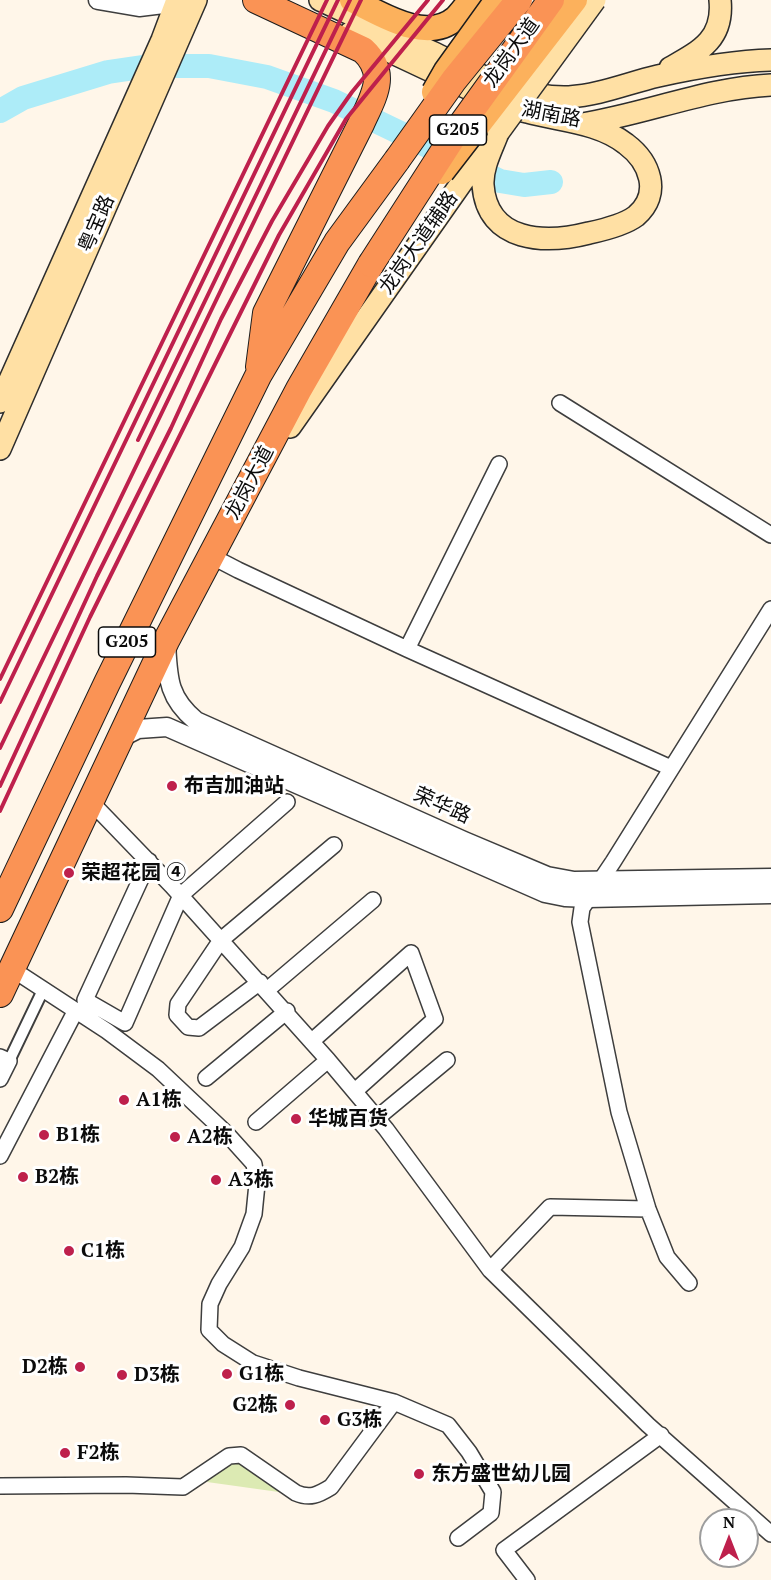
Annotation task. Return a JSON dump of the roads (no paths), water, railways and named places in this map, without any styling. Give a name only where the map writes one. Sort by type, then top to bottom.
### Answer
[{"type":"highway","points":[[256,0],[363,50],[370,56],[378,78],[374,96],[361,124],[266,314],[258,376]]},
{"type":"highway","name":"龙岗大道","points":[[0,909],[106,683],[258,376],[337,242],[454,80],[519,0]]},
{"type":"highway","name":"龙岗大道","points":[[0,994],[166,641],[299,389],[371,264],[456,132],[551,0]]},
{"type":"main road","name":"湖南路","points":[[279,0],[501,104],[527,113],[581,124],[642,112],[713,92],[771,85]]},
{"type":"main road","name":"湖南路","points":[[320,0],[487,78],[520,90],[548,96],[569,97],[590,94],[657,76],[713,66],[771,60]]},
{"type":"main road","points":[[352,0],[395,20],[419,28],[433,29],[455,18],[471,0]]},
{"type":"main road","points":[[397,160],[446,71],[497,0]]},
{"type":"main road","name":"龙岗大道辅路","points":[[371,264],[575,0]]},
{"type":"main road","name":"龙岗大道辅路","points":[[247,489],[395,276],[595,0]]},
{"type":"main road","points":[[657,76],[699,51],[711,40],[718,28],[721,15],[720,0]]},
{"type":"main road","points":[[147,90],[186,1]]},
{"type":"main road","name":"粤宝路","points":[[0,402],[147,90]]},
{"type":"main road","name":"粤宝路","points":[[0,447],[147,90]]},
{"type":"main road","points":[[498,133],[484,170],[483,185],[491,213],[508,229],[528,238],[545,240],[574,237],[609,228],[634,217],[650,197],[651,187],[648,169],[634,151],[619,139],[581,124]]},
{"type":"street","points":[[98,0],[140,7],[186,1]]},
{"type":"street","points":[[560,403],[771,534]]},
{"type":"street","points":[[407,649],[499,464]]},
{"type":"street","points":[[211,556],[407,649],[671,768]]},
{"type":"street","points":[[689,1282],[667,1257],[648,1209],[620,1112],[580,922],[582,908],[588,898],[771,609]]},
{"type":"street","name":"荣华路","points":[[166,641],[172,693],[186,713],[196,722],[547,876],[574,881],[771,878]]},
{"type":"street","name":"荣华路","points":[[120,738],[138,729],[167,727],[544,893],[588,898],[771,894]]},
{"type":"street","points":[[91,802],[181,895],[355,1091],[490,1270],[648,1425],[662,1435],[716,1488],[771,1534]]},
{"type":"street","points":[[149,861],[85,1000],[125,1023],[181,895],[287,802]]},
{"type":"street","points":[[334,845],[221,940],[178,1004],[177,1015],[188,1027],[199,1028],[263,986],[373,900]]},
{"type":"street","points":[[312,1041],[411,954],[435,1019],[355,1091]]},
{"type":"street","points":[[12,969],[44,988],[158,1069],[227,1134],[254,1164],[257,1184],[254,1214],[242,1247],[219,1284],[210,1304],[209,1330],[223,1344],[253,1363],[299,1378],[394,1402],[448,1425],[469,1452],[493,1492],[492,1514],[458,1538]]},
{"type":"street","points":[[0,1079],[4,1059],[44,988]]},
{"type":"street","points":[[0,1156],[76,1010]]},
{"type":"street","points":[[206,1078],[286,1011]]},
{"type":"street","points":[[256,1122],[328,1060]]},
{"type":"street","points":[[377,1118],[447,1060]]},
{"type":"street","points":[[490,1270],[550,1207],[648,1209]]},
{"type":"street","points":[[0,1486],[183,1486],[229,1456],[242,1455],[296,1493],[306,1497],[318,1495],[331,1487],[394,1402]]},
{"type":"street","points":[[527,1580],[504,1550],[662,1435]]},
{"type":"waterway","points":[[0,111],[23,98],[108,72],[149,66],[209,66],[267,77],[334,101],[500,181],[524,185],[551,182]]},
{"type":"railway","points":[[0,679],[327,0]]},
{"type":"railway","points":[[0,702],[338,0]]},
{"type":"railway","points":[[138,440],[350,0]]},
{"type":"railway","points":[[0,748],[361,0]]},
{"type":"railway","points":[[0,786],[97,576],[171,428],[221,319],[272,221],[328,126],[352,92],[428,0]]},
{"type":"railway","points":[[0,811],[90,617],[279,235],[346,119],[443,0]]},
{"type":"place","name":"布吉加油站","points":[[172,786]]},
{"type":"place","name":"荣超花园 ④","points":[[69,873]]},
{"type":"place","name":"A1栋","points":[[124,1100]]},
{"type":"place","name":"华城百货","points":[[296,1119]]},
{"type":"place","name":"B1栋","points":[[44,1135]]},
{"type":"place","name":"A2栋","points":[[175,1137]]},
{"type":"place","name":"B2栋","points":[[23,1177]]},
{"type":"place","name":"A3栋","points":[[216,1180]]},
{"type":"place","name":"C1栋","points":[[69,1251]]},
{"type":"place","name":"D2栋","points":[[80,1367]]},
{"type":"place","name":"G1栋","points":[[227,1374]]},
{"type":"place","name":"D3栋","points":[[122,1375]]},
{"type":"place","name":"G2栋","points":[[290,1405]]},
{"type":"place","name":"G3栋","points":[[325,1420]]},
{"type":"place","name":"F2栋","points":[[65,1453]]},
{"type":"place","name":"东方盛世幼儿园","points":[[419,1474]]}]
